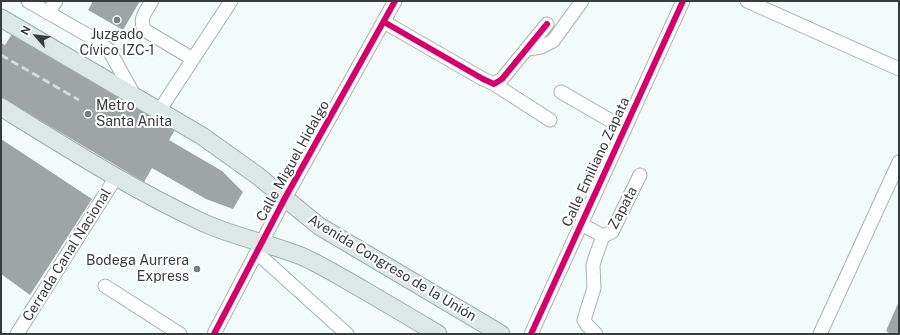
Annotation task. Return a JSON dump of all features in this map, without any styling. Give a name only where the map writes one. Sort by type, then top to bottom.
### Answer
[{"type":"main road","name":"Avenida Congreso de la Unión","points":[[1,18],[223,150],[286,198],[319,226],[501,334]]},
{"type":"main road","points":[[1,107],[116,177],[204,223],[259,248],[285,250],[303,257],[342,277],[438,334]]},
{"type":"street","points":[[28,1],[89,36],[108,50],[135,97]]},
{"type":"street","points":[[48,13],[56,1]]},
{"type":"street","points":[[152,1],[141,23],[143,28],[193,59]]},
{"type":"street","points":[[159,111],[231,1]]},
{"type":"street","name":"Calle Miguel Hidalgo","points":[[214,334],[286,198],[395,1]]},
{"type":"street","points":[[528,48],[542,47],[553,41],[582,1]]},
{"type":"street","name":"Calle Emiliano Zapata","points":[[531,334],[683,1]]},
{"type":"street","points":[[747,1],[899,69]]},
{"type":"street","points":[[384,22],[494,84],[550,120]]},
{"type":"street","points":[[494,84],[502,79],[547,24]]},
{"type":"street","points":[[561,92],[624,129]]},
{"type":"street","points":[[820,334],[899,162]]},
{"type":"street","name":"Zapata","points":[[603,236],[612,232],[640,175]]},
{"type":"street","name":"Cerrada Canal Nacional","points":[[17,334],[116,177]]},
{"type":"street","points":[[581,224],[603,236],[593,265],[594,288],[584,320],[596,334]]},
{"type":"street","points":[[259,248],[347,334]]},
{"type":"street","points":[[105,286],[180,334]]},
{"type":"building","name":"Juzgado Cívico IZC-1","points":[[93,1],[140,1],[123,30],[88,10]]},
{"type":"building","name":"Metro Santa Anita","points":[[12,34],[175,130],[169,140],[222,171],[243,192],[233,209],[206,199],[152,168],[144,182],[1,97],[1,43],[5,45]]},
{"type":"building","points":[[1,139],[92,199],[30,295],[1,274]]},
{"type":"building","points":[[899,301],[899,334],[891,334],[886,331]]},
{"type":"railway","points":[[1,55],[79,100]]},
{"type":"cycle path","points":[[214,334],[285,198],[395,1]]},
{"type":"cycle path","points":[[531,334],[683,1]]},
{"type":"cycle path","points":[[384,22],[494,84],[502,79],[547,24]]},
{"type":"place","name":"Juzgado Cívico IZC-1","points":[[117,20]]},
{"type":"place","name":"Metro Santa Anita","points":[[88,114]]},
{"type":"place","name":"Bodega Aurrera Express","points":[[197,269]]}]
